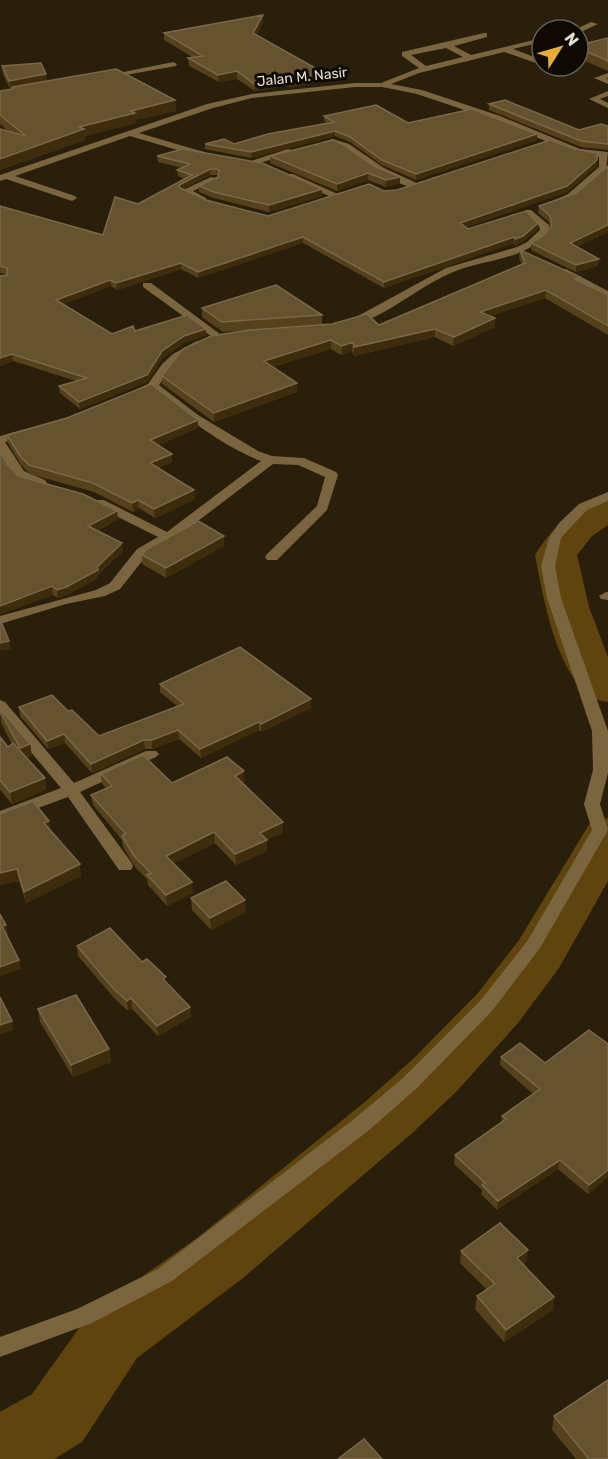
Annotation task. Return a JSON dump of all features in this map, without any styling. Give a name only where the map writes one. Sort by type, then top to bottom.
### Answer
[{"type":"street","points":[[590,26],[594,24]]},
{"type":"street","points":[[425,69],[405,54],[484,35]]},
{"type":"street","points":[[382,85],[425,69],[530,43]]},
{"type":"street","points":[[447,45],[471,58]]},
{"type":"street","points":[[507,50],[530,59]]},
{"type":"street","points":[[92,78],[173,64]]},
{"type":"street","points":[[608,75],[598,78],[608,82]]},
{"type":"street","name":"Jalan M. Nasir","points":[[3,177],[210,106],[252,96],[355,85],[382,85],[411,90],[446,100],[578,151],[606,155]]},
{"type":"street","points":[[608,93],[593,99],[608,106]]},
{"type":"street","points":[[129,133],[212,157]]},
{"type":"street","points":[[539,143],[550,140]]},
{"type":"street","points":[[319,144],[334,141],[346,146],[378,169],[416,185]]},
{"type":"street","points":[[249,163],[296,150]]},
{"type":"street","points":[[515,252],[540,236],[544,230],[544,225],[523,214],[571,196],[605,169],[606,155]]},
{"type":"street","points":[[237,161],[267,166]]},
{"type":"street","points":[[276,170],[342,194],[311,205]]},
{"type":"street","points":[[3,177],[72,198]]},
{"type":"street","points":[[210,202],[186,191],[214,178]]},
{"type":"street","points":[[401,190],[427,181]]},
{"type":"street","points":[[339,327],[372,314],[444,272],[472,262],[515,252],[525,253],[535,258]]},
{"type":"street","points":[[553,267],[608,295]]},
{"type":"street","points":[[147,285],[219,336]]},
{"type":"street","points":[[125,398],[153,386],[159,372],[180,353],[200,342],[219,336],[233,335]]},
{"type":"street","points":[[153,386],[220,435],[270,460],[300,461],[329,472],[333,479],[323,507],[272,557]]},
{"type":"street","points":[[37,430],[0,442],[22,477],[57,488]]},
{"type":"street","points":[[0,620],[111,589],[118,585],[142,552],[168,537],[270,460]]},
{"type":"street","points":[[0,1347],[42,1334],[96,1312],[165,1275],[351,1133],[410,1083],[500,990],[540,933],[600,830],[592,804],[604,761],[600,731],[554,598],[548,566],[555,538],[564,526],[583,507],[608,496]]},
{"type":"street","points":[[88,497],[168,537]]},
{"type":"street","points":[[0,705],[71,790],[125,866]]},
{"type":"street","points":[[0,817],[71,790],[151,754]]},
{"type":"building","points":[[263,15],[253,33],[324,73],[292,80],[284,79],[254,84],[237,71],[218,75],[188,58],[203,56],[164,33]]},
{"type":"building","points":[[608,38],[608,61],[590,53],[590,42]]},
{"type":"building","points":[[41,63],[46,74],[9,81],[2,66]]},
{"type":"building","points":[[116,69],[175,100],[79,127],[84,129],[0,159],[0,129],[26,136],[0,115],[0,91]]},
{"type":"building","points":[[505,100],[579,130],[601,124],[608,126],[608,144],[581,141],[489,104]]},
{"type":"building","points":[[376,105],[408,123],[472,109],[537,134],[416,174],[382,160],[350,137],[335,131],[251,152],[205,144],[224,139],[234,144],[268,134],[334,122],[324,116]]},
{"type":"building","points":[[333,140],[374,166],[400,177],[386,180],[368,173],[337,184],[270,156]]},
{"type":"building","points":[[550,140],[575,149],[597,153],[597,160],[567,186],[460,223],[468,229],[526,211],[538,223],[523,236],[515,239],[514,237],[384,282],[303,237],[198,272],[181,263],[116,283],[110,280],[56,300],[112,334],[133,326],[135,331],[187,315],[206,329],[184,336],[162,351],[147,375],[79,402],[59,386],[87,378],[12,354],[0,358],[0,276],[7,275],[7,268],[0,266],[0,206],[103,235],[115,197],[138,204],[192,175],[177,170],[190,164],[157,156],[183,149],[262,163],[322,189],[269,205],[214,192],[199,186],[218,177],[217,169],[210,169],[179,185],[180,188],[206,200],[268,216],[369,184],[384,191],[397,190]]},
{"type":"building","points":[[608,166],[608,225],[570,243],[599,259],[576,265],[531,243],[544,235],[552,225],[550,216],[539,206],[576,193]]},
{"type":"building","points":[[520,250],[580,277],[575,279],[608,295],[608,326],[546,290],[480,312],[495,318],[454,337],[435,329],[354,347],[353,342],[342,346],[331,340],[264,361],[297,383],[214,413],[162,376],[183,349],[211,336],[249,330],[332,324],[367,314],[379,325],[525,263]]},
{"type":"building","points":[[276,285],[322,315],[222,322],[202,308]]},
{"type":"building","points":[[151,384],[198,420],[150,440],[172,454],[150,463],[194,490],[154,509],[138,500],[132,503],[93,483],[29,465],[20,456],[7,435],[67,418]]},
{"type":"building","points":[[0,452],[18,476],[83,494],[117,511],[88,526],[122,543],[97,567],[98,570],[66,587],[57,590],[52,586],[0,606]]},
{"type":"building","points":[[198,521],[224,536],[166,568],[142,555],[147,549]]},
{"type":"building","points":[[0,619],[9,641],[0,643]]},
{"type":"building","points":[[240,647],[311,699],[261,724],[259,722],[200,749],[178,730],[152,740],[144,740],[91,764],[64,734],[47,741],[19,707],[52,695],[68,711],[72,710],[99,736],[184,704],[160,684]]},
{"type":"building","points":[[0,711],[2,711],[30,744],[20,748]]},
{"type":"building","points":[[0,737],[8,747],[13,743],[45,778],[10,792],[0,780]]},
{"type":"building","points":[[143,755],[172,783],[227,757],[244,771],[235,776],[283,822],[260,833],[267,840],[235,854],[214,832],[166,856],[192,882],[166,895],[147,875],[151,873],[134,856],[122,836],[126,834],[91,795],[112,786],[101,774]]},
{"type":"building","points":[[33,801],[49,821],[44,823],[80,864],[24,892],[17,869],[0,873],[0,814]]},
{"type":"building","points":[[226,881],[245,900],[210,918],[191,898]]},
{"type":"building","points":[[0,914],[6,925],[2,926],[19,960],[0,967]]},
{"type":"building","points":[[110,928],[142,962],[147,959],[166,977],[163,979],[190,1007],[157,1026],[131,998],[127,1001],[113,988],[77,946]]},
{"type":"building","points":[[76,995],[109,1049],[71,1065],[38,1009]]},
{"type":"building","points":[[0,997],[12,1021],[0,1025]]},
{"type":"building","points":[[589,1030],[608,1044],[608,1170],[589,1185],[560,1160],[498,1201],[482,1185],[485,1183],[455,1155],[506,1119],[502,1116],[540,1089],[501,1057],[520,1043],[545,1063]]},
{"type":"building","points":[[500,1223],[528,1250],[517,1258],[554,1297],[506,1330],[477,1296],[495,1284],[461,1251]]},
{"type":"building","points":[[608,1380],[608,1459],[589,1459],[554,1416]]},
{"type":"building","points":[[364,1439],[382,1459],[338,1459]]},
{"type":"waterway","points":[[608,511],[590,518],[577,527],[556,555],[567,607],[588,664],[608,688]]},
{"type":"waterway","points":[[0,1452],[57,1418],[113,1336],[220,1258],[388,1118],[434,1076],[498,1008],[539,954],[608,835]]}]
